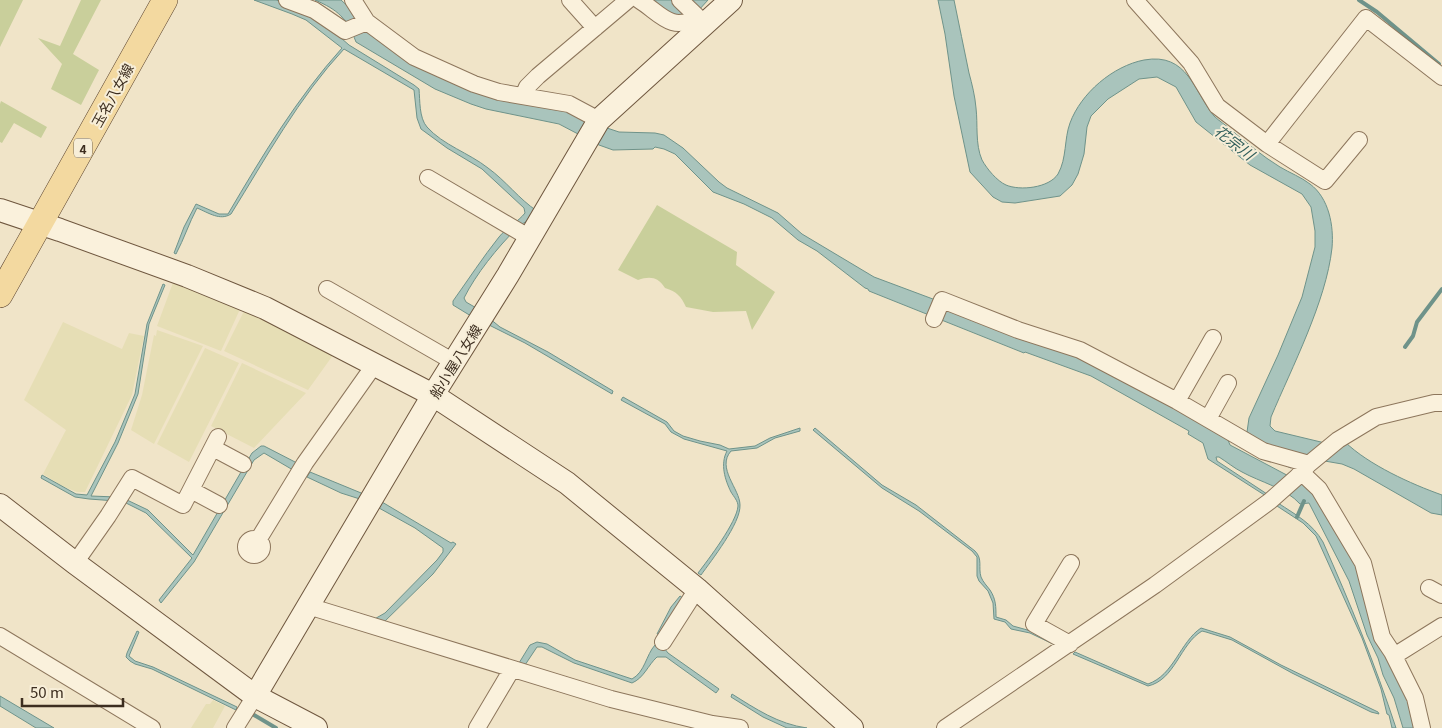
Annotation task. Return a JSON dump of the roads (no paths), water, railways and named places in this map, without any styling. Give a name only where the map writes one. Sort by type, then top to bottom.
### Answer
[{"type":"main road","name":"玉名八女線","points":[[0,295],[165,0]]},
{"type":"street","points":[[287,0],[314,10],[345,31],[366,22]]},
{"type":"street","points":[[353,0],[366,22],[414,57],[482,87],[498,92],[569,104],[595,127]]},
{"type":"street","points":[[570,0],[594,28]]},
{"type":"street","points":[[523,96],[527,87],[538,76],[628,0]]},
{"type":"street","points":[[639,0],[664,18],[673,22],[682,23],[700,20]]},
{"type":"street","points":[[680,0],[700,20]]},
{"type":"street","name":"船小屋八女線","points":[[255,696],[433,395],[482,318],[519,232],[595,127],[700,20],[731,0]]},
{"type":"street","points":[[1135,0],[1191,63],[1217,106],[1267,144],[1325,181],[1359,140]]},
{"type":"street","points":[[1267,144],[1366,18],[1442,77]]},
{"type":"street","points":[[428,178],[519,232]]},
{"type":"street","points":[[0,210],[187,276],[265,308],[433,395],[567,483],[697,589],[852,728]]},
{"type":"street","points":[[327,289],[454,362]]},
{"type":"street","points":[[934,319],[942,300],[1018,330],[1080,350],[1177,401],[1263,451],[1305,469],[1363,562],[1382,637],[1394,656],[1415,698],[1422,728]]},
{"type":"street","points":[[1177,401],[1214,338]]},
{"type":"street","points":[[258,540],[305,464],[375,364]]},
{"type":"street","points":[[1208,419],[1228,383]]},
{"type":"street","points":[[945,728],[1156,585],[1270,501],[1338,440],[1376,417],[1434,403],[1442,403]]},
{"type":"street","points":[[75,563],[132,478],[183,505],[215,443],[243,464]]},
{"type":"street","points":[[191,490],[219,505]]},
{"type":"street","points":[[0,505],[255,696],[316,728]]},
{"type":"street","points":[[1070,644],[1034,624],[1071,563]]},
{"type":"street","points":[[663,642],[697,589]]},
{"type":"street","points":[[308,606],[612,699],[712,724],[740,728]]},
{"type":"street","points":[[1394,656],[1442,626]]},
{"type":"street","points":[[0,636],[131,723],[152,728]]},
{"type":"street","points":[[477,728],[512,669]]},
{"type":"street","points":[[235,728],[255,696]]},
{"type":"water","points":[[254,0],[276,0],[299,8],[325,24],[349,45],[414,85],[419,89],[421,114],[427,127],[448,144],[488,168],[537,211],[532,218],[517,228],[495,253],[464,298],[466,302],[500,327],[548,352],[613,391],[612,394],[525,343],[453,305],[453,301],[499,237],[525,213],[524,208],[482,169],[447,148],[421,129],[417,118],[414,90],[344,49],[312,87],[270,150],[231,214],[223,217],[197,208],[176,254],[174,253],[184,227],[196,204],[219,214],[228,214],[295,107],[342,48],[306,20]]},
{"type":"water","points":[[315,0],[341,0],[391,46],[569,109],[619,132],[664,135],[683,148],[727,188],[778,213],[802,234],[874,277],[1072,351],[1292,465],[1291,468],[1228,440],[1230,445],[1311,486],[1352,548],[1410,695],[1418,728],[1403,728],[1394,698],[1367,635],[1349,581],[1309,503],[1300,504],[1280,489],[1249,476],[1216,457],[1217,461],[1267,494],[1266,496],[1208,459],[1203,443],[1188,434],[1189,431],[1091,376],[1024,353],[869,291],[817,251],[798,240],[772,218],[744,204],[713,192],[675,154],[655,147],[653,149],[613,150],[599,145],[559,124],[486,109],[435,89],[356,42],[341,16],[330,7]]},
{"type":"water","points":[[649,0],[708,0],[698,11],[673,19]]},
{"type":"water","name":"花宗川","points":[[938,0],[954,0],[975,99],[980,154],[989,171],[1006,185],[1019,188],[1034,187],[1054,179],[1063,162],[1070,123],[1075,112],[1090,91],[1121,68],[1144,60],[1159,59],[1171,62],[1188,76],[1218,120],[1267,158],[1307,182],[1316,190],[1326,205],[1331,222],[1332,248],[1329,269],[1316,312],[1271,417],[1270,426],[1275,431],[1325,443],[1345,442],[1378,466],[1442,495],[1442,515],[1431,513],[1354,469],[1342,464],[1271,448],[1247,432],[1249,418],[1302,297],[1315,247],[1315,231],[1311,207],[1302,194],[1250,165],[1196,122],[1176,87],[1157,77],[1139,79],[1108,99],[1091,116],[1078,174],[1072,185],[1060,196],[1015,203],[1002,202],[993,197],[970,172],[954,96]]},
{"type":"water","points":[[163,284],[165,285],[149,324],[138,394],[118,443],[91,496],[116,497],[116,501],[75,497],[41,478],[42,475],[76,494],[87,495],[115,442],[135,394],[147,324]]},
{"type":"water","points":[[623,397],[667,422],[674,431],[683,436],[729,449],[755,446],[770,438],[800,428],[800,431],[775,438],[757,448],[731,451],[726,464],[739,499],[739,513],[725,542],[701,575],[698,573],[728,531],[738,506],[724,472],[724,461],[727,451],[684,439],[671,432],[665,424],[621,400]]},
{"type":"water","points":[[815,428],[882,485],[916,505],[975,551],[980,560],[981,577],[995,600],[996,617],[1006,620],[1013,626],[1031,631],[1055,645],[1030,633],[1011,629],[1005,622],[994,619],[993,603],[988,591],[979,581],[977,576],[977,557],[972,551],[919,511],[882,488],[813,430]]},
{"type":"water","points":[[261,446],[297,463],[293,470],[264,453],[254,460],[194,562],[161,603],[159,600],[192,558],[146,513],[126,503],[127,500],[148,510],[193,555],[252,453]]},
{"type":"water","points":[[310,472],[366,495],[363,500],[341,493],[307,477]]},
{"type":"water","points":[[382,502],[451,543],[456,544],[433,574],[382,624],[371,621],[385,613],[437,560],[443,552],[443,548],[415,528],[379,508]]},
{"type":"water","points":[[1278,503],[1309,524],[1323,542],[1362,634],[1396,728],[1392,728],[1381,689],[1362,638],[1316,536],[1303,523],[1277,506]]},
{"type":"water","points":[[680,596],[683,598],[663,636],[657,634],[671,607]]},
{"type":"water","points":[[1201,628],[1230,637],[1379,714],[1371,712],[1292,673],[1232,640],[1202,631],[1188,644],[1165,677],[1148,686],[1073,654],[1075,652],[1148,684],[1157,680],[1171,666],[1188,641]]},
{"type":"water","points":[[137,631],[139,632],[129,656],[135,661],[153,667],[237,707],[236,710],[152,669],[130,661],[126,657]]},
{"type":"water","points":[[537,642],[547,644],[575,660],[632,679],[643,668],[655,645],[661,644],[668,653],[719,689],[716,693],[666,657],[657,657],[643,675],[632,683],[574,663],[542,647],[537,647],[525,665],[519,663],[530,645]]},
{"type":"water","points":[[732,694],[777,719],[807,728],[787,728],[763,717],[731,697]]},
{"type":"water","points":[[0,696],[54,728],[36,728],[0,706]]},
{"type":"waterway","points":[[1359,0],[1377,12],[1439,64]]},
{"type":"waterway","points":[[1405,347],[1413,336],[1417,322],[1442,289]]},
{"type":"waterway","points":[[1297,517],[1304,501]]},
{"type":"waterway","points":[[254,715],[276,728]]}]
